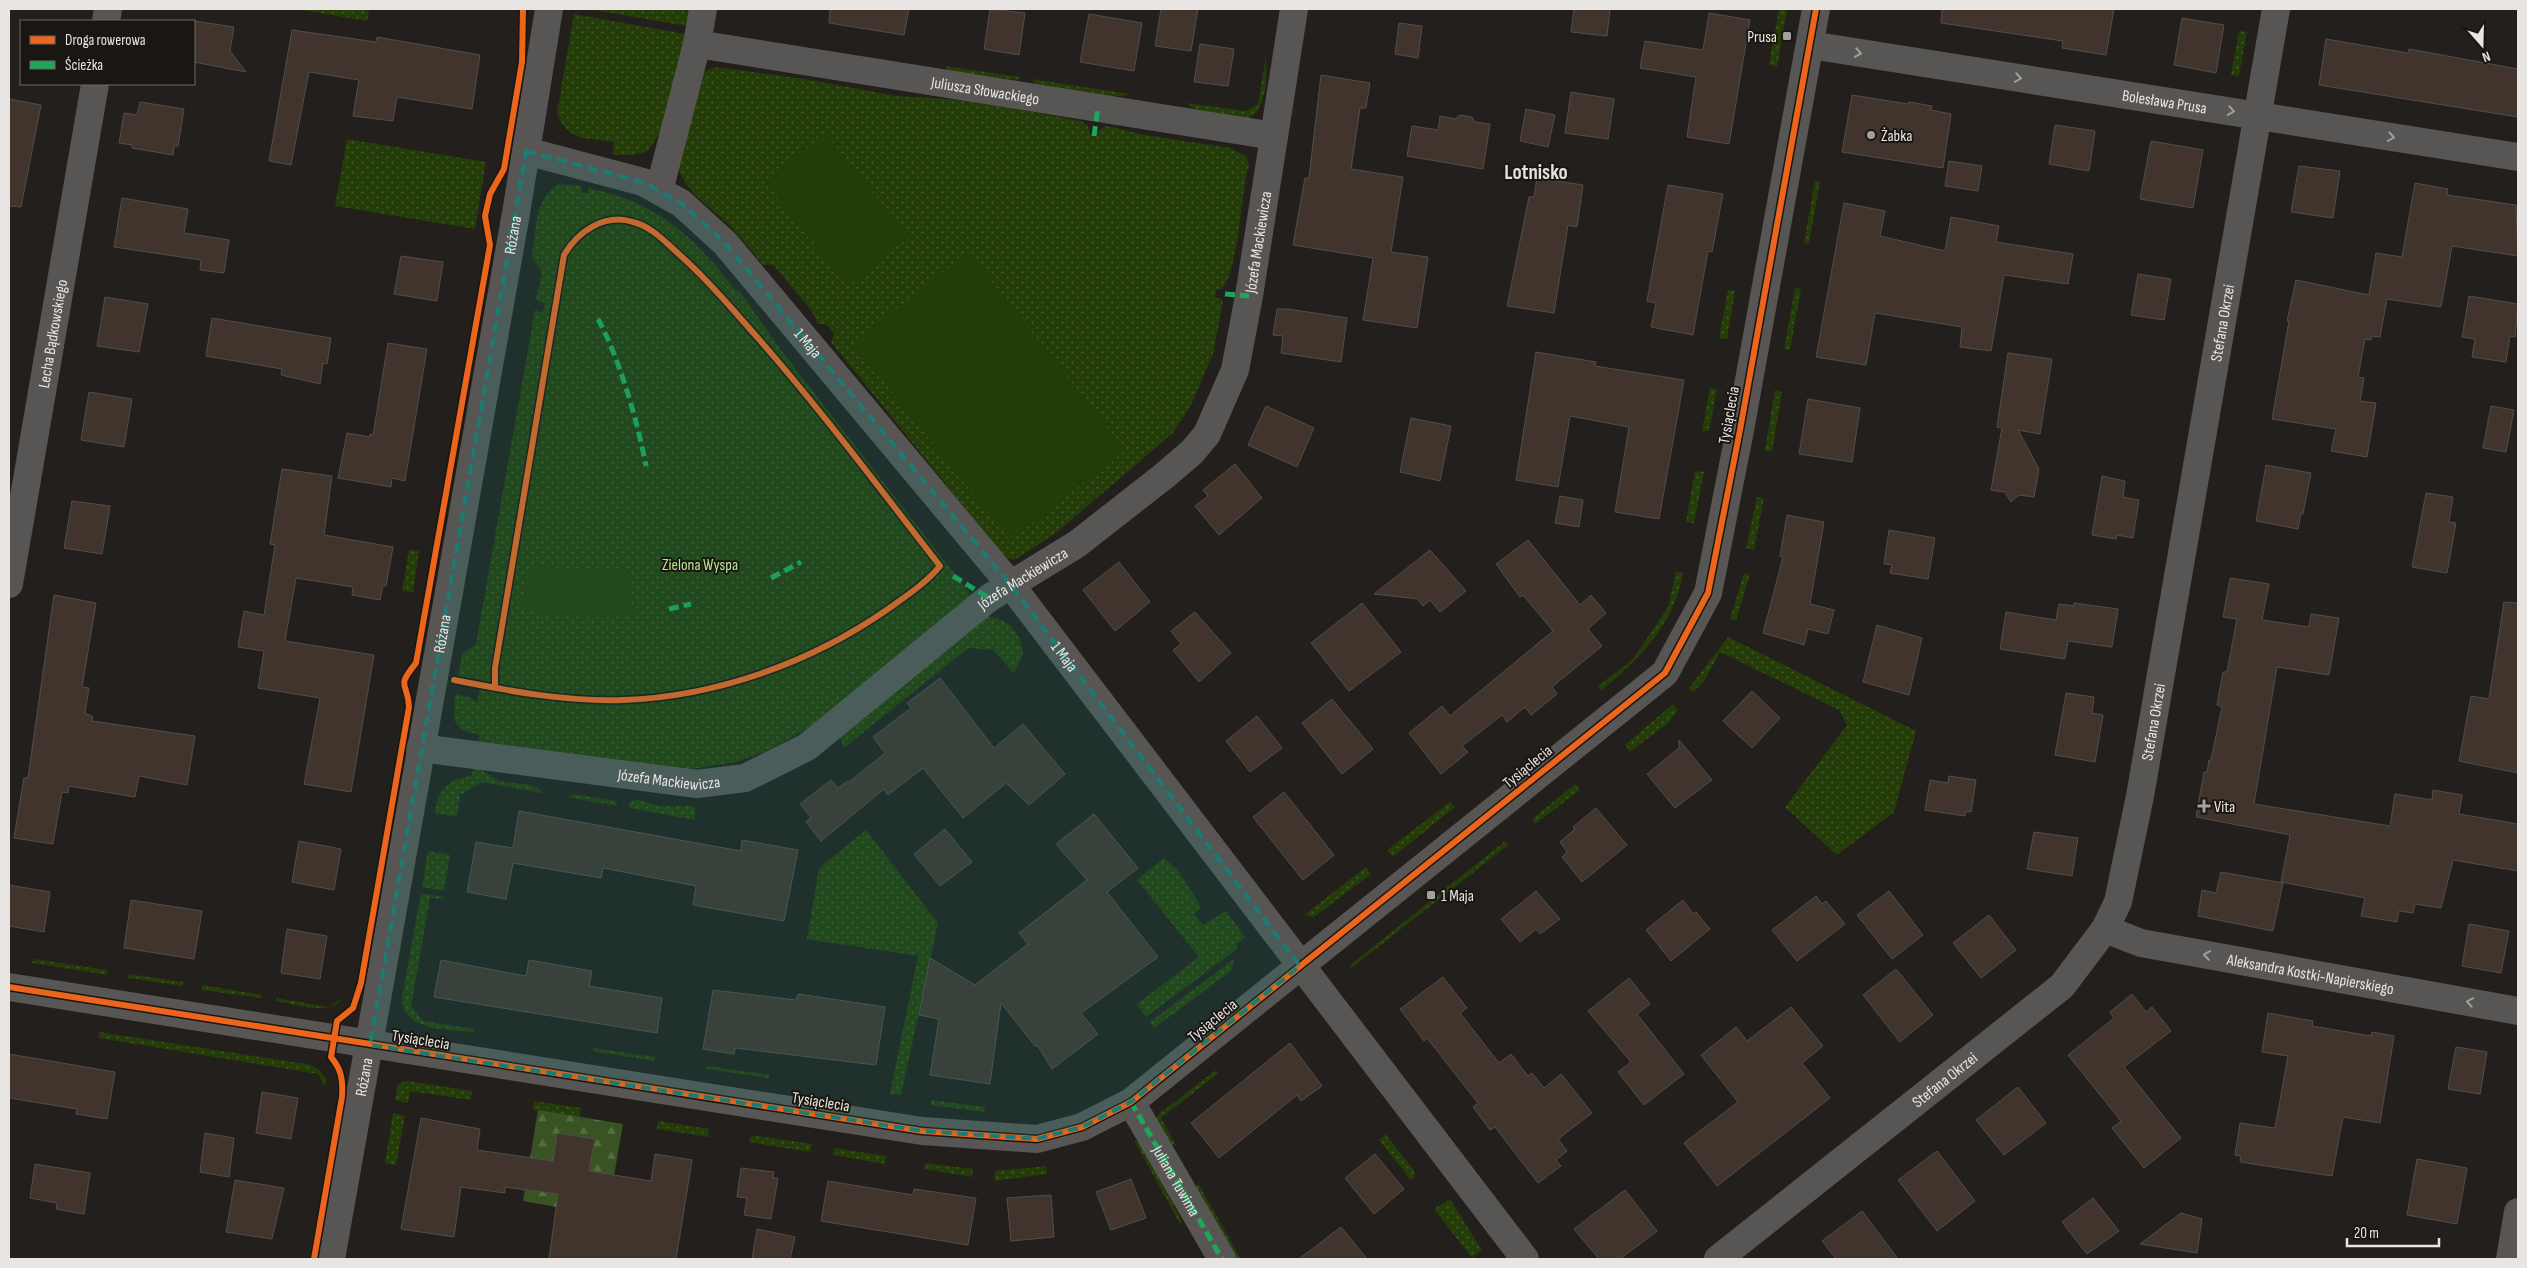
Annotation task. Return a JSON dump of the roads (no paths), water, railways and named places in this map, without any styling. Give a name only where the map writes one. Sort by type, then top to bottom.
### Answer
[{"type":"street","points":[[659,191],[697,44],[702,9]]},
{"type":"street","name":"Józefa Mackiewicza","points":[[420,748],[697,784],[745,778],[807,746],[988,598],[1076,544],[1164,476],[1192,452],[1207,434],[1235,370],[1294,9]]},
{"type":"street","name":"Tysiąclecia","points":[[9,987],[932,1132],[1036,1139],[1082,1127],[1131,1102],[1665,673],[1708,593],[1740,430],[1816,9]]},
{"type":"street","name":"Stefana Okrzei","points":[[1718,1259],[2062,986],[2105,929],[2118,902],[2138,808],[2276,9]]},
{"type":"street","name":"Różana","points":[[331,1259],[526,150],[543,10]]},
{"type":"street","name":"Juliusza Słowackiego","points":[[697,44],[1274,136]]},
{"type":"street","name":"Bolesława Prusa","points":[[1810,45],[2518,157]]},
{"type":"street","name":"Lecha Bądkowskiego","points":[[9,584],[20,452],[95,85]]},
{"type":"street","name":"1 Maja","points":[[526,150],[643,182],[681,203],[725,243],[1010,584],[1525,1259]]},
{"type":"street","name":"Aleksandra Kostki-Napierskiego","points":[[2105,929],[2141,943],[2518,1011]]},
{"type":"street","name":"Juliana Tuwima","points":[[1131,1102],[1222,1259]]},
{"type":"street","points":[[2510,1259],[2518,1212]]},
{"type":"place","name":"Prusa","points":[[1787,36]]},
{"type":"place","name":"Żabka","points":[[1871,135]]},
{"type":"place","name":"Vita","points":[[2204,806]]},
{"type":"place","name":"1 Maja","points":[[1431,895]]},
{"type":"district","name":"Lotnisko","points":[[1536,172]]},
{"type":"park label","name":"Zielona Wyspa","points":[[700,564]]}]
